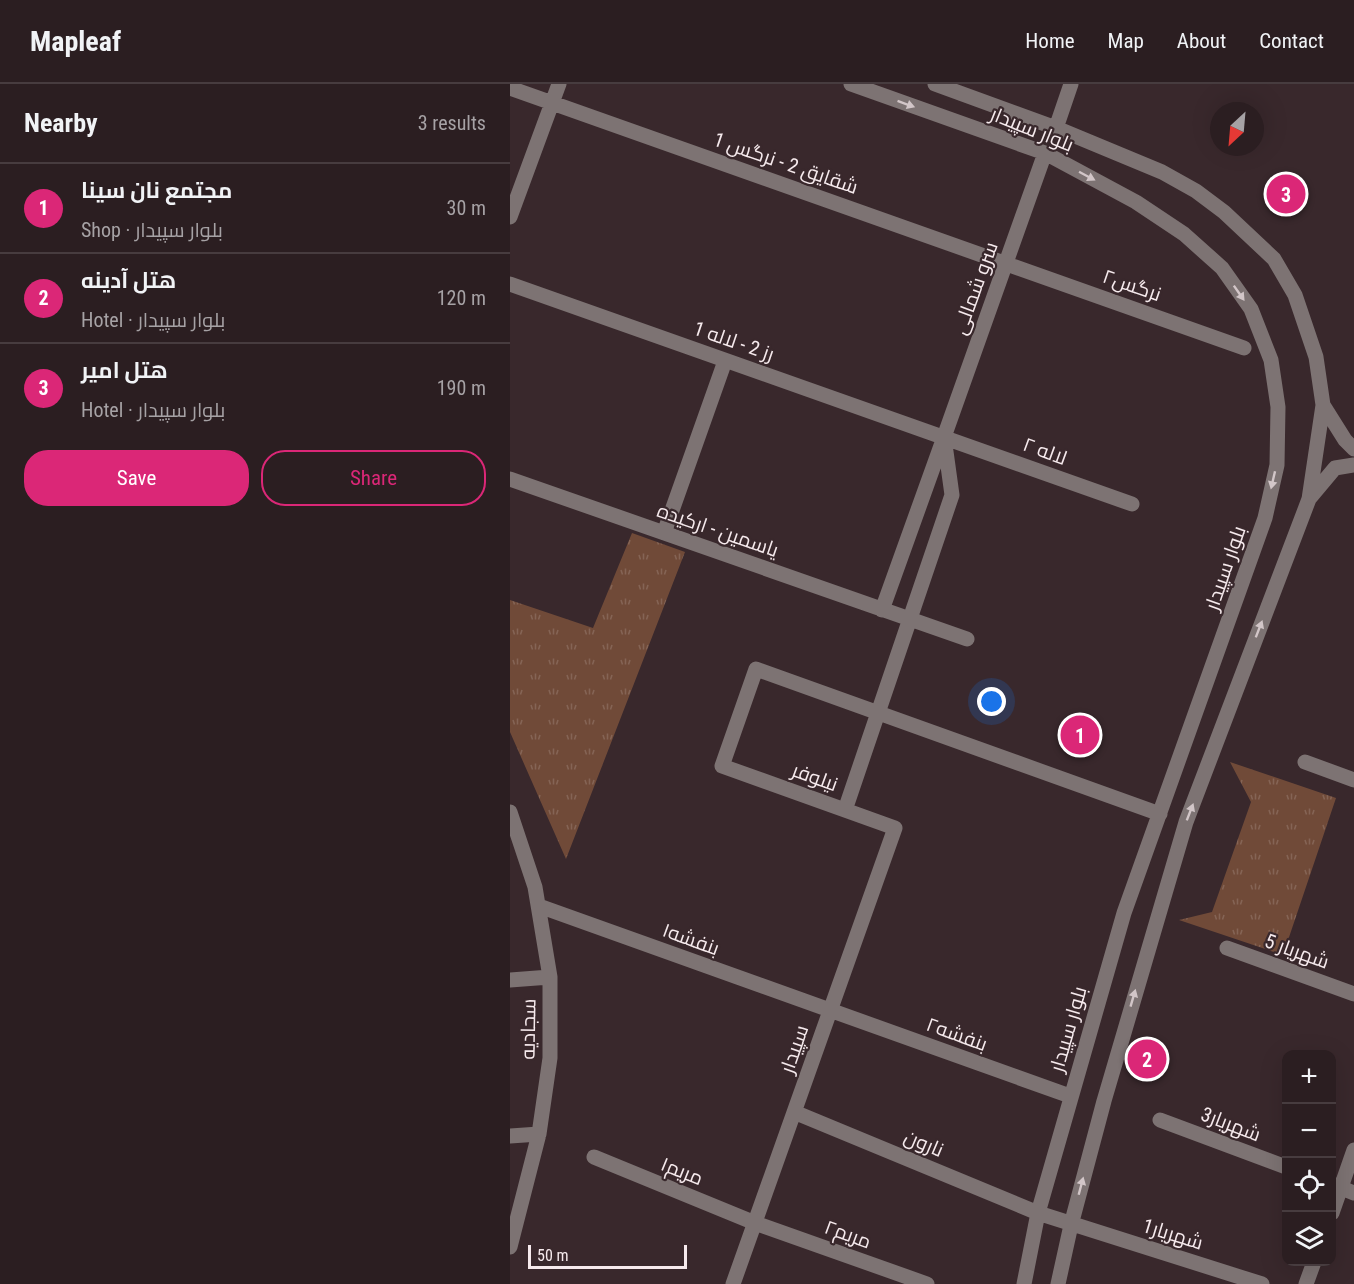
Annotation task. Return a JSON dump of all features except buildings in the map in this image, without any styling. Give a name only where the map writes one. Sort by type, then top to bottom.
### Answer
[{"type":"street","points":[[510,217],[559,84]]},
{"type":"street","name":"بلوار سپیدار","points":[[851,84],[1045,153],[1136,202],[1184,234],[1222,268],[1251,309],[1270,360],[1278,407],[1277,465],[1264,518],[1124,913],[1038,1213],[1024,1284]]},
{"type":"street","name":"بلوار سپیدار","points":[[935,84],[1056,128],[1162,172],[1196,191],[1224,212],[1274,259],[1295,295],[1316,357],[1323,405],[1309,500],[1186,822],[1107,1090],[1071,1225],[1058,1284]]},
{"type":"street","points":[[1056,128],[1071,84]]},
{"type":"street","name":"شقایق 2 - نرگس 1","points":[[510,88],[1006,263]]},
{"type":"street","name":"سرو شمالی","points":[[882,610],[1045,153]]},
{"type":"street","name":"نرگس۲","points":[[1006,263],[1244,348]]},
{"type":"street","name":"رز 2 - لاله 1","points":[[510,284],[944,437]]},
{"type":"street","points":[[664,533],[725,360]]},
{"type":"street","points":[[1323,405],[1345,440],[1354,449]]},
{"type":"street","name":"سرو شمالی","points":[[845,810],[952,495],[944,437]]},
{"type":"street","name":"لاله ۲","points":[[944,437],[1132,504]]},
{"type":"street","points":[[1309,500],[1335,468],[1354,465]]},
{"type":"street","name":"یاسمین - ارکیده","points":[[510,479],[967,639]]},
{"type":"street","name":"نیلوفر","points":[[878,713],[756,669],[722,766],[895,828]]},
{"type":"street","points":[[878,713],[1160,814]]},
{"type":"street","points":[[1305,762],[1354,780]]},
{"type":"street","name":"سجادیه","points":[[510,813],[536,887],[550,977],[550,1058],[539,1134],[510,1247]]},
{"type":"street","name":"سپیدار","points":[[733,1284],[895,828]]},
{"type":"street","name":"بنفشه۱","points":[[538,906],[829,1010]]},
{"type":"street","name":"شهریار 5","points":[[1227,948],[1354,994]]},
{"type":"street","points":[[510,980],[550,977]]},
{"type":"street","name":"بنفشه۲","points":[[829,1010],[1070,1096]]},
{"type":"street","name":"نارون","points":[[794,1112],[1071,1225]]},
{"type":"street","name":"شهریار3","points":[[1160,1120],[1282,1165]]},
{"type":"street","points":[[510,1136],[539,1134]]},
{"type":"street","points":[[1332,1212],[1354,1150]]},
{"type":"street","name":"مریم۱","points":[[594,1157],[755,1223]]},
{"type":"street","name":"مریم۲","points":[[755,1223],[927,1284]]},
{"type":"street","name":"شهریار1","points":[[1071,1225],[1262,1284]]},
{"type":"street","points":[[1306,1284],[1313,1266]]},
{"type":"green space","points":[[632,533],[685,552],[566,859],[510,732],[510,600],[593,628]]},
{"type":"green space","points":[[1230,762],[1336,798],[1283,955],[1179,920],[1212,912],[1251,802]]},
{"type":"place","name":"هتل امیر","points":[[1286,194]]},
{"type":"place","name":"مجتمع نان سینا","points":[[1080,735]]},
{"type":"place","name":"هتل آدینه","points":[[1147,1059]]}]
